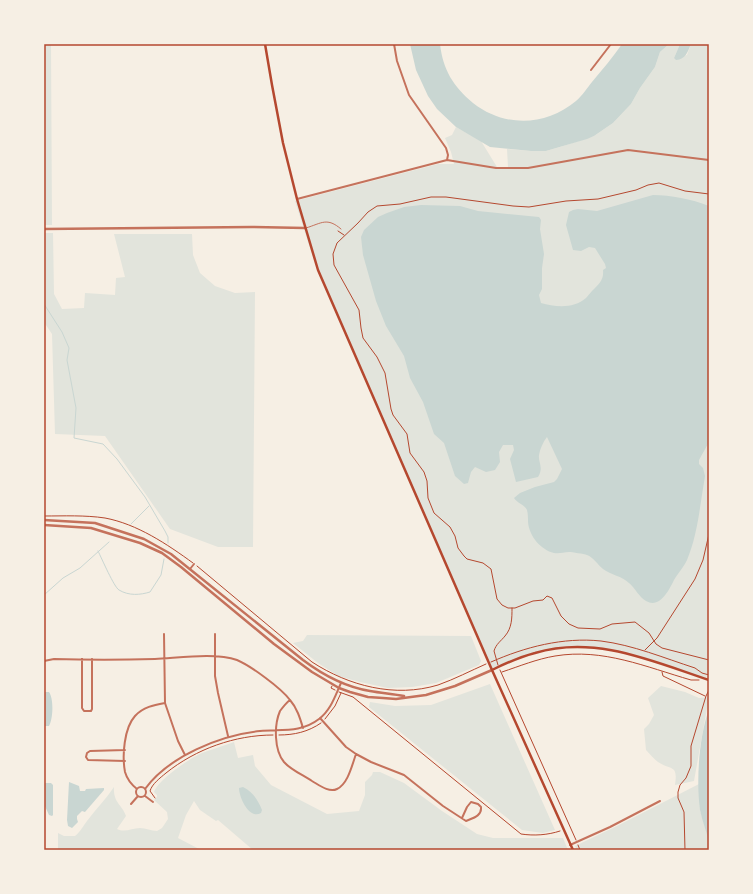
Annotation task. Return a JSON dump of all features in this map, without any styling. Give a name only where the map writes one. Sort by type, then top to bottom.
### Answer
[{"type":"main road","points":[[265,44],[278,121],[297,199],[318,270],[572,850]]},
{"type":"main road","points":[[492,670],[536,652],[582,646],[619,651],[706,680]]},
{"type":"street","points":[[394,44],[395,54],[407,91],[414,104],[447,150],[447,160]]},
{"type":"street","points":[[591,70],[611,44]]},
{"type":"street","points":[[297,199],[447,160],[496,168],[521,169],[540,167],[628,150],[709,160]]},
{"type":"street","points":[[44,229],[252,227],[305,228]]},
{"type":"street","points":[[44,520],[95,523],[121,530],[144,539],[171,554],[316,670],[341,683],[369,691],[406,696]]},
{"type":"street","points":[[44,525],[91,528],[140,543],[162,554],[187,572],[274,644],[312,672],[339,688],[368,697],[396,698],[426,695],[441,691],[492,670]]},
{"type":"street","points":[[184,576],[194,564]]},
{"type":"street","points":[[164,634],[163,658],[165,703],[178,741],[185,755]]},
{"type":"street","points":[[215,634],[215,676],[228,736]]},
{"type":"street","points":[[44,661],[54,659],[215,657],[237,660],[260,674],[290,700],[296,710],[303,728]]},
{"type":"street","points":[[82,659],[82,708],[84,711],[91,712],[92,659]]},
{"type":"street","points":[[145,796],[145,789],[174,762],[185,755],[228,736],[251,732],[294,730],[303,728],[320,718],[330,706],[341,683]]},
{"type":"street","points":[[290,700],[284,705],[279,713],[276,730],[278,751],[285,763],[315,782],[333,790],[345,782],[356,754]]},
{"type":"street","points":[[145,789],[140,787],[138,789],[131,784],[125,773],[124,740],[128,727],[134,716],[151,705],[165,703]]},
{"type":"street","points":[[320,718],[336,738],[346,747],[356,754],[404,775],[443,806],[466,821],[479,814],[482,811],[481,807],[478,804],[471,802],[462,818]]},
{"type":"street","points":[[125,750],[90,751],[87,753],[86,757],[88,760],[125,761]]},
{"type":"street","points":[[138,789],[136,791],[138,796]]},
{"type":"street","points":[[138,796],[145,796],[153,802]]},
{"type":"street","points":[[131,804],[138,796]]},
{"type":"street","points":[[570,845],[610,827],[660,800]]},
{"type":"lane","points":[[305,228],[329,221],[334,222],[341,229]]},
{"type":"path","points":[[709,194],[684,191],[665,184],[654,184],[598,199],[566,201],[529,207],[446,197],[431,197],[400,204],[377,206],[368,212],[344,235],[334,249],[334,265],[359,310],[363,338],[378,357],[385,373],[393,415],[407,434],[410,453],[424,472],[432,509],[437,516],[450,527],[458,548],[464,556],[467,559],[483,563],[491,569],[498,598],[502,605],[512,608],[533,601],[543,600],[549,596],[552,598],[561,616],[574,627],[584,629],[600,629],[612,624],[635,622],[649,633],[654,641],[662,648],[709,660]]},
{"type":"path","points":[[338,231],[344,235]]},
{"type":"path","points":[[44,516],[83,516],[106,519],[147,533],[169,546],[194,564],[312,662],[348,681],[360,685],[390,690],[420,689],[444,683],[496,660],[537,646],[574,640],[606,642],[695,668],[708,675]]},
{"type":"path","points":[[644,652],[654,641],[697,575],[703,560],[709,534]]},
{"type":"path","points":[[512,608],[509,631],[495,648],[494,654],[580,850]]},
{"type":"path","points":[[501,672],[542,658],[578,654],[602,655],[617,658],[690,680],[706,680]]},
{"type":"path","points":[[662,671],[663,676],[706,696]]},
{"type":"path","points":[[685,850],[684,812],[678,798],[678,792],[691,766],[690,746],[709,690]]},
{"type":"path","points":[[155,798],[150,791],[152,786],[178,763],[212,746],[232,740],[259,735],[301,733],[314,727],[332,711],[341,693],[353,697],[521,834],[552,834],[564,830]]},
{"type":"shaded area","points":[[44,44],[51,44],[52,225],[44,225]]},
{"type":"shaded area","points":[[410,44],[440,44],[446,70],[466,97],[485,111],[498,117],[525,121],[552,115],[576,101],[622,44],[669,44],[660,52],[655,67],[631,104],[613,123],[587,139],[546,151],[531,151],[490,147],[456,127],[437,109],[428,96],[416,70]]},
{"type":"shaded area","points":[[669,44],[680,44],[674,58],[687,55],[691,44],[709,44],[709,675],[707,675],[706,679],[619,651],[570,647],[534,653],[492,670],[316,265],[295,201],[438,164],[454,164],[445,138],[452,135],[456,127],[481,141],[497,167],[508,167],[507,149],[546,151],[594,136],[613,123],[631,104],[655,67],[660,52]]},
{"type":"shaded area","points":[[680,44],[691,44],[684,57],[676,60],[674,58]]},
{"type":"shaded area","points":[[653,195],[681,198],[709,206],[709,442],[699,460],[699,464],[703,468],[705,476],[691,550],[686,563],[667,593],[660,601],[651,603],[639,595],[626,581],[603,569],[589,556],[571,552],[554,553],[540,546],[536,542],[529,527],[527,510],[514,498],[520,493],[554,482],[557,479],[562,469],[547,437],[539,453],[541,470],[538,477],[516,482],[510,459],[514,450],[513,445],[503,445],[499,452],[500,462],[495,470],[486,472],[475,467],[471,472],[468,483],[464,484],[455,476],[444,443],[434,434],[423,402],[410,378],[404,356],[386,326],[376,301],[363,255],[361,237],[364,230],[378,217],[404,207],[421,205],[460,206],[478,211],[539,217],[541,220],[540,229],[544,254],[542,289],[539,295],[541,303],[564,306],[576,304],[586,298],[600,282],[603,277],[603,270],[606,268],[595,248],[589,247],[581,251],[573,250],[566,225],[569,212],[578,209],[597,211]]},
{"type":"shaded area","points":[[44,233],[53,233],[54,294],[62,309],[84,308],[85,293],[115,295],[116,278],[125,277],[114,234],[192,234],[193,255],[200,273],[215,286],[235,293],[255,292],[253,547],[218,547],[170,529],[105,436],[55,434],[52,334],[44,322]]},
{"type":"shaded area","points":[[307,635],[471,636],[481,661],[479,665],[436,683],[412,687],[388,688],[338,676],[318,663],[293,643],[303,641]]},
{"type":"shaded area","points":[[490,684],[555,830],[543,833],[522,830],[369,707],[370,702],[395,706],[431,705]]},
{"type":"shaded area","points":[[661,686],[685,692],[699,698],[709,697],[694,781],[675,785],[675,771],[658,762],[646,750],[644,729],[654,715],[648,698]]},
{"type":"shaded area","points":[[44,692],[49,692],[52,699],[52,714],[49,726],[44,726]]},
{"type":"shaded area","points":[[709,709],[709,843],[700,810],[698,772],[703,732]]},
{"type":"shaded area","points":[[234,742],[238,758],[253,755],[255,766],[271,785],[327,814],[359,811],[365,795],[365,782],[373,772],[380,772],[404,783],[477,834],[493,838],[563,838],[568,850],[253,850],[218,820],[216,821],[200,810],[194,801],[186,815],[178,838],[201,850],[58,850],[58,833],[64,836],[75,836],[114,787],[116,800],[126,816],[117,829],[126,830],[140,828],[157,831],[162,828],[168,819],[167,812],[154,800],[157,797],[154,792],[157,787],[183,764],[206,752]]},
{"type":"shaded area","points":[[69,782],[79,786],[80,791],[85,791],[86,789],[104,788],[104,790],[85,812],[82,811],[77,816],[78,822],[72,828],[68,826],[67,820]]},
{"type":"shaded area","points":[[44,783],[51,783],[53,785],[52,816],[49,815],[44,804]]},
{"type":"shaded area","points":[[699,784],[700,810],[708,837],[709,850],[577,850],[575,846]]},
{"type":"shaded area","points":[[243,787],[250,791],[257,800],[262,810],[261,813],[257,814],[249,811],[239,792],[239,788]]},
{"type":"waterway","points":[[44,304],[62,332],[69,348],[67,360],[76,408],[74,438],[103,444],[117,459],[145,497],[165,531],[168,537],[168,543]]},
{"type":"waterway","points":[[131,524],[149,506]]},
{"type":"waterway","points":[[44,595],[63,578],[80,568],[109,542]]},
{"type":"waterway","points":[[98,551],[117,588],[123,592],[131,594],[150,592],[161,575],[164,559]]}]
